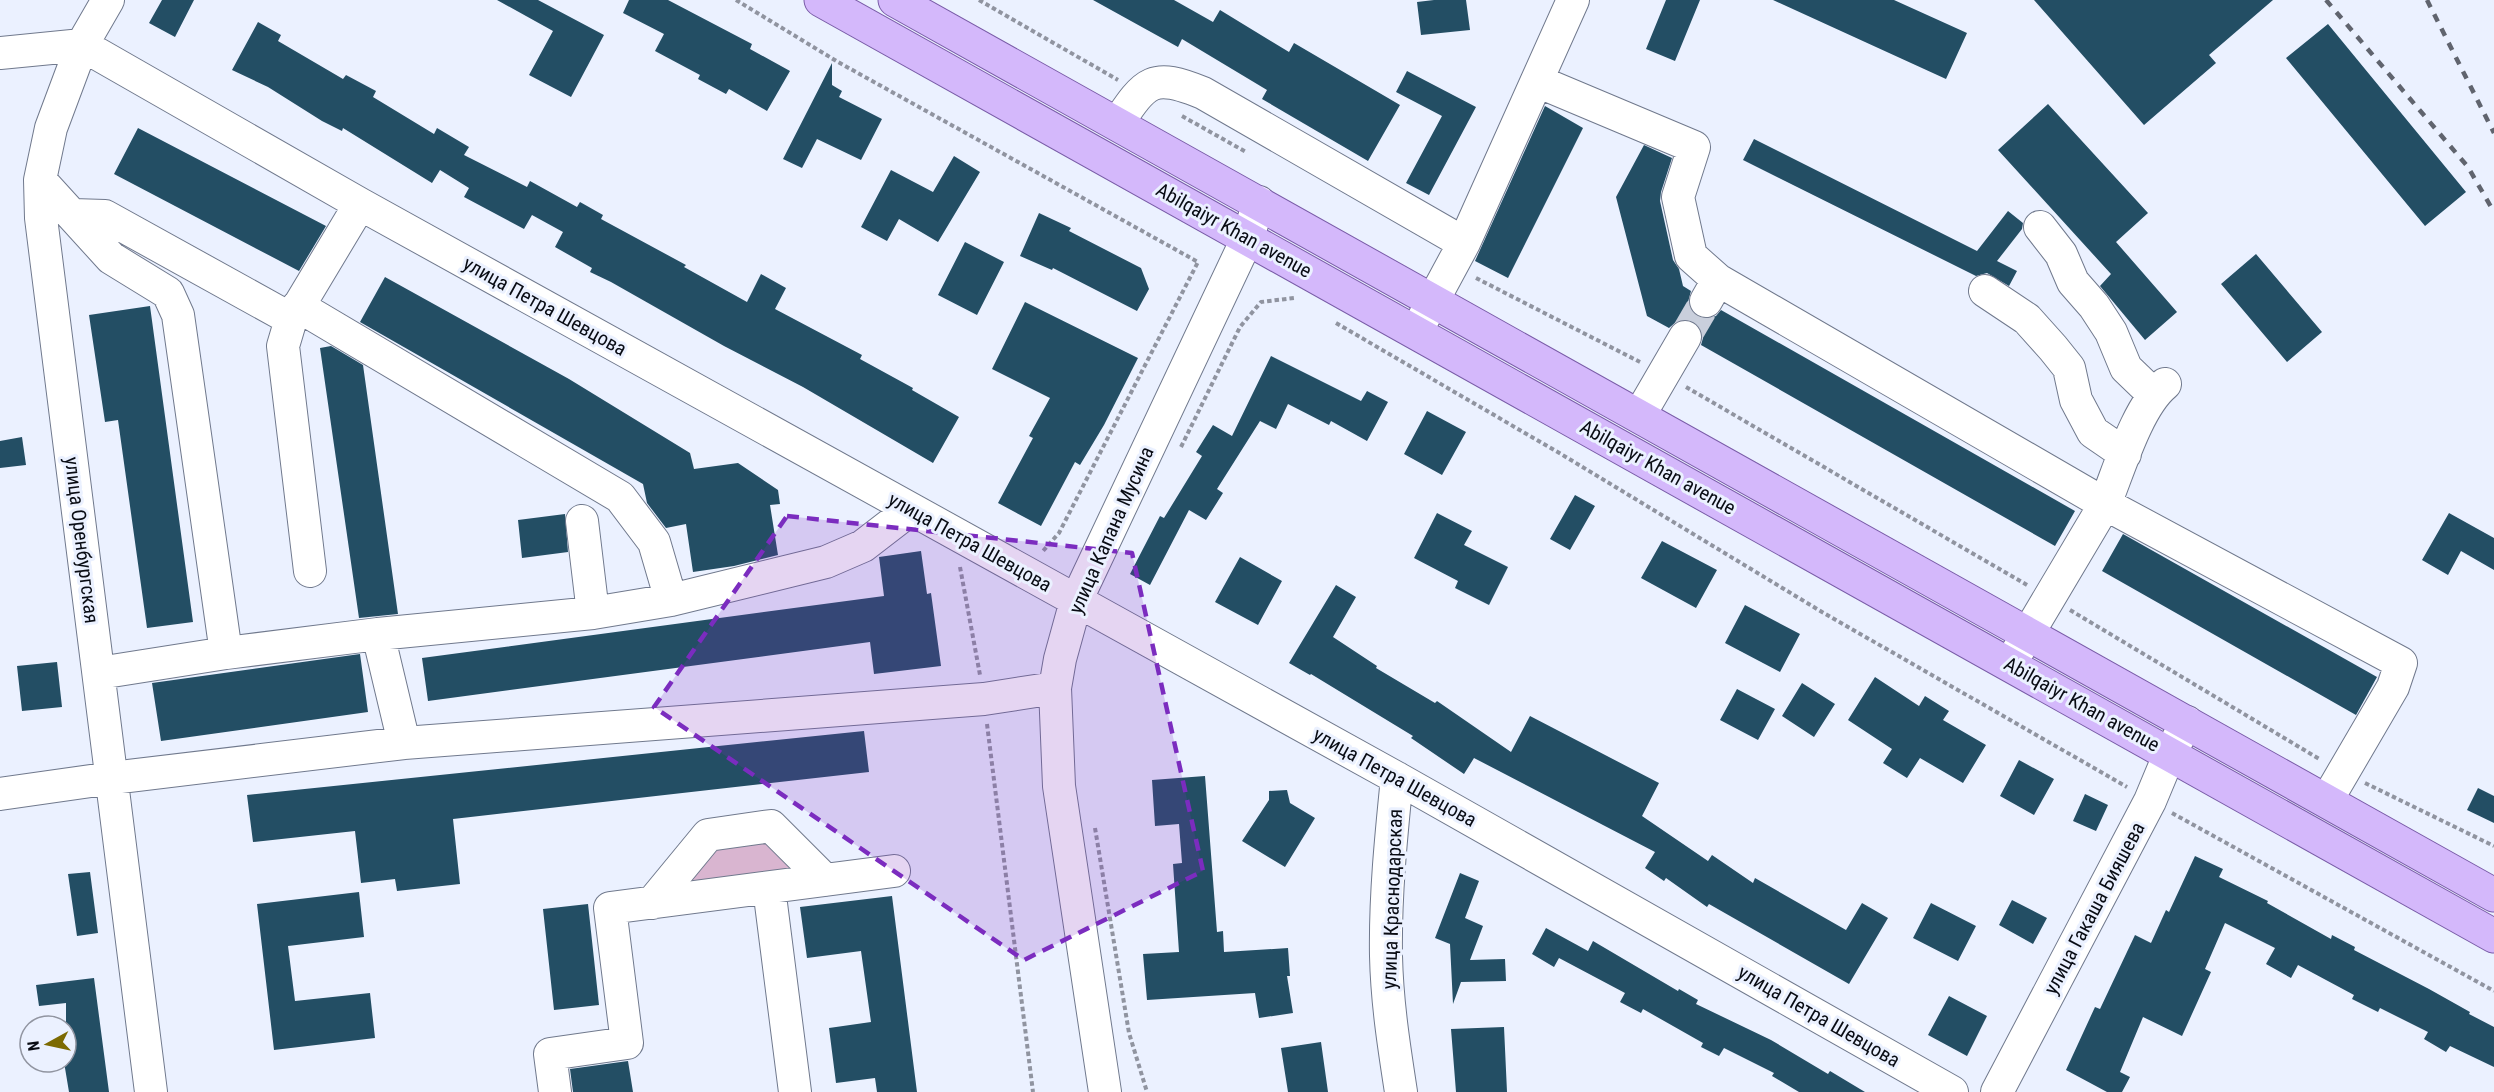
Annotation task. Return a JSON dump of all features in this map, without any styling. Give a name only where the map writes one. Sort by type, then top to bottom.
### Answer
[{"type":"main road","name":"Abilqaiyr Khan avenue","points":[[895,0],[2494,895]]},
{"type":"main road","name":"Abilqaiyr Khan avenue","points":[[826,1],[2494,936]]},
{"type":"street","name":"улица Оренбургская","points":[[108,0],[82,45],[51,128],[40,180],[41,218],[151,1092]]},
{"type":"street","points":[[1416,332],[1458,255],[1573,0]]},
{"type":"street","points":[[0,53],[82,45]]},
{"type":"street","name":"улица Петра Шевцова","points":[[82,45],[360,204],[1397,778],[1953,1092]]},
{"type":"street","points":[[1537,81],[1694,147],[1678,197],[1691,256],[1712,291],[2401,663],[2393,687],[2326,800]]},
{"type":"street","points":[[1118,124],[1138,92],[1156,82],[1178,83],[1203,93],[1458,255]]},
{"type":"street","points":[[40,180],[111,258],[168,293],[178,315],[226,653]]},
{"type":"street","name":"улица Капана Мусина","points":[[1105,1092],[1059,786],[1055,688],[1060,659],[1076,601],[1248,237],[1259,202]]},
{"type":"street","points":[[310,571],[283,346],[294,313],[360,204]]},
{"type":"street","points":[[73,215],[105,216],[294,313],[620,497],[654,542],[671,600]]},
{"type":"street","points":[[2010,664],[2105,504],[2125,454],[2159,389],[2126,368],[2111,332],[2094,306],[2073,282],[2061,254],[2040,227]]},
{"type":"street","points":[[1985,291],[2027,319],[2053,348],[2069,368],[2076,400],[2093,432],[2125,454]]},
{"type":"street","points":[[1639,416],[1685,337]]},
{"type":"street","points":[[99,673],[226,653],[378,634],[593,613],[671,600],[826,562],[863,546],[911,509]]},
{"type":"street","points":[[582,521],[593,613]]},
{"type":"street","points":[[378,634],[404,743]]},
{"type":"street","points":[[0,794],[112,778],[404,743],[984,699],[1055,688]]},
{"type":"street","name":"улица Гакаша Бияшева","points":[[1997,1092],[2150,801],[2170,753],[2187,722]]},
{"type":"street","name":"улица Краснодарская","points":[[1397,778],[1390,847],[1386,955],[1391,1024],[1401,1092]]},
{"type":"street","points":[[652,903],[708,834],[771,826],[825,880]]},
{"type":"street","points":[[555,1092],[550,1054],[627,1043],[610,908],[894,871]]},
{"type":"street","points":[[769,888],[795,1092]]},
{"type":"path","points":[[735,0],[838,62],[1198,262],[1059,532],[1025,573]]},
{"type":"path","points":[[979,0],[1138,92]]},
{"type":"path","points":[[1180,115],[1253,156]]},
{"type":"path","points":[[1458,255],[2049,598],[2343,772],[2494,846]]},
{"type":"path","points":[[1180,449],[1240,327],[1261,302],[1292,297],[1302,303]]},
{"type":"path","points":[[1333,321],[1822,612],[2150,801],[2494,991]]},
{"type":"path","points":[[954,534],[984,699],[1033,1092]]},
{"type":"path","points":[[1093,819],[1130,1033],[1148,1092]]},
{"type":"highlighted area","points":[[787,516],[1132,553],[1203,871],[1024,960],[654,707]]},
{"type":"shaded area","points":[[771,835],[806,873],[678,890],[709,844]]},
{"type":"building","points":[[162,0],[194,0],[175,37],[149,23]]},
{"type":"building","points":[[497,0],[538,0],[604,35],[571,97],[529,75],[553,31]]},
{"type":"building","points":[[629,0],[668,0],[752,44],[750,49],[790,71],[767,111],[729,89],[726,94],[698,79],[700,75],[655,51],[664,34],[623,13]]},
{"type":"building","points":[[1093,0],[1174,0],[1213,22],[1220,10],[1289,52],[1294,43],[1400,105],[1368,161],[1262,99],[1267,90],[1182,39],[1178,47]]},
{"type":"building","points":[[1466,0],[1470,30],[1421,35],[1417,2]]},
{"type":"building","points":[[1666,0],[1700,0],[1675,61],[1646,49]]},
{"type":"building","points":[[1773,0],[1894,0],[1967,33],[1946,79]]},
{"type":"building","points":[[2034,0],[2273,0],[2209,55],[2216,63],[2144,125]]},
{"type":"building","points":[[258,22],[281,35],[278,41],[343,79],[346,75],[376,91],[373,97],[434,134],[437,128],[469,147],[464,155],[527,187],[530,181],[577,207],[580,202],[603,215],[601,219],[686,265],[684,267],[747,302],[761,274],[786,288],[775,309],[862,355],[860,359],[959,417],[933,463],[803,387],[590,272],[592,268],[555,247],[563,232],[532,215],[524,229],[464,197],[469,188],[440,170],[432,183],[343,128],[342,131],[322,121],[268,87],[232,70]]},
{"type":"building","points":[[2328,24],[2466,192],[2425,226],[2286,58]]},
{"type":"building","points":[[832,63],[832,85],[842,91],[839,97],[882,119],[861,160],[817,139],[802,168],[783,159]]},
{"type":"building","points":[[1407,71],[1476,107],[1429,195],[1406,183],[1442,116],[1396,92]]},
{"type":"building","points":[[2048,104],[2148,213],[2116,242],[2177,312],[2145,340],[2100,286],[2111,274],[1998,150]]},
{"type":"building","points":[[1545,106],[1583,128],[1508,278],[1475,261]]},
{"type":"building","points":[[138,128],[326,226],[299,271],[114,174]]},
{"type":"building","points":[[1754,139],[1977,251],[2008,211],[2023,223],[2022,229],[1997,261],[2017,271],[2009,286],[1987,273],[1976,276],[1743,160]]},
{"type":"building","points":[[1644,145],[1672,158],[1660,201],[1673,260],[1679,269],[1683,286],[1691,291],[1688,302],[1691,311],[1707,319],[1716,316],[1721,310],[2075,511],[2055,546],[1701,345],[1703,338],[1701,329],[1694,321],[1686,319],[1677,321],[1669,328],[1647,316],[1616,197]]},
{"type":"building","points":[[954,156],[980,172],[938,242],[899,219],[887,241],[861,227],[891,170],[933,192]]},
{"type":"building","points":[[1039,213],[1071,228],[1069,231],[1141,268],[1149,289],[1137,311],[1053,268],[1052,270],[1020,256]]},
{"type":"building","points":[[965,242],[1004,262],[977,315],[938,295]]},
{"type":"building","points":[[2256,254],[2322,332],[2287,362],[2221,284]]},
{"type":"building","points":[[385,277],[569,379],[690,453],[694,469],[738,463],[778,490],[780,504],[770,505],[778,555],[734,566],[693,572],[686,524],[666,528],[647,503],[643,484],[360,322]]},
{"type":"building","points":[[1025,302],[1138,358],[1104,425],[1080,465],[1075,462],[1041,526],[998,503],[1033,438],[1029,436],[1050,398],[992,369]]},
{"type":"building","points":[[150,306],[193,622],[147,628],[118,420],[105,422],[89,315]]},
{"type":"building","points":[[331,346],[363,365],[398,614],[359,618],[320,348]]},
{"type":"building","points":[[1271,356],[1361,401],[1367,391],[1388,402],[1367,441],[1331,421],[1329,425],[1288,404],[1276,429],[1260,421],[1217,489],[1223,493],[1206,520],[1189,510],[1150,585],[1130,574],[1160,516],[1164,518],[1202,456],[1196,452],[1213,425],[1232,436]]},
{"type":"building","points":[[1427,411],[1466,432],[1442,475],[1404,454]]},
{"type":"building","points":[[22,437],[26,465],[0,468],[0,441]]},
{"type":"building","points":[[1575,495],[1595,506],[1570,550],[1550,539]]},
{"type":"building","points":[[1437,513],[1472,531],[1464,545],[1508,567],[1489,605],[1455,588],[1458,581],[1414,558]]},
{"type":"building","points":[[2449,513],[2494,538],[2494,570],[2461,551],[2448,575],[2422,560]]},
{"type":"building","points":[[565,514],[568,552],[522,558],[518,520]]},
{"type":"building","points":[[2123,534],[2377,677],[2356,715],[2102,571]]},
{"type":"building","points":[[1662,541],[1717,570],[1696,608],[1641,578]]},
{"type":"building","points":[[921,551],[927,594],[931,593],[941,666],[874,674],[870,642],[428,701],[422,658],[884,596],[879,557]]},
{"type":"building","points":[[1240,557],[1282,581],[1258,625],[1215,602]]},
{"type":"building","points":[[1336,585],[1356,597],[1333,637],[1377,666],[1376,668],[1435,703],[1437,701],[1511,752],[1530,716],[1659,783],[1642,816],[1708,861],[1712,855],[1753,883],[1755,878],[1846,930],[1862,903],[1888,918],[1849,984],[1709,904],[1707,907],[1666,878],[1664,881],[1645,868],[1655,852],[1474,758],[1464,774],[1411,738],[1413,736],[1289,663]]},
{"type":"building","points":[[1745,605],[1800,634],[1780,672],[1725,643]]},
{"type":"building","points":[[360,654],[368,712],[161,741],[152,683]]},
{"type":"building","points":[[57,662],[62,707],[22,711],[17,666]]},
{"type":"building","points":[[1875,677],[1919,706],[1925,696],[1949,711],[1943,720],[1986,745],[1963,783],[1920,758],[1907,778],[1883,763],[1892,749],[1848,720]]},
{"type":"building","points":[[1802,683],[1835,704],[1814,737],[1782,716]]},
{"type":"building","points":[[1737,689],[1775,709],[1758,740],[1720,720]]},
{"type":"building","points":[[864,731],[869,772],[453,819],[460,884],[397,891],[395,879],[361,883],[355,831],[253,842],[247,795]]},
{"type":"building","points":[[2019,760],[2054,779],[2034,815],[2000,796]]},
{"type":"building","points":[[1205,776],[1217,932],[1223,931],[1224,952],[1288,948],[1290,976],[1287,976],[1293,1013],[1259,1018],[1255,993],[1147,1000],[1143,954],[1179,952],[1173,864],[1182,863],[1179,824],[1155,826],[1152,780]]},
{"type":"building","points":[[2478,788],[2494,796],[2494,823],[2467,810]]},
{"type":"building","points":[[1287,790],[1290,803],[1315,818],[1285,867],[1242,841],[1269,800],[1269,791]]},
{"type":"building","points":[[2085,794],[2108,805],[2096,831],[2073,821]]},
{"type":"building","points":[[2195,856],[2223,869],[2219,877],[2268,901],[2267,903],[2331,939],[2332,935],[2355,947],[2354,950],[2429,989],[2494,1027],[2494,1067],[2450,1046],[2446,1052],[2424,1039],[2428,1032],[2380,1008],[2378,1012],[2352,999],[2354,995],[2298,965],[2291,978],[2266,964],[2275,948],[2225,923],[2205,969],[2211,972],[2182,1036],[2143,1017],[2120,1072],[2130,1077],[2122,1092],[2107,1092],[2066,1070],[2095,1007],[2100,1009],[2135,935],[2151,943],[2166,910],[2169,912]]},
{"type":"building","points":[[90,872],[98,933],[77,936],[68,874]]},
{"type":"building","points":[[1460,873],[1479,881],[1465,918],[1483,926],[1470,960],[1505,959],[1506,981],[1461,982],[1453,1004],[1450,944],[1435,938]]},
{"type":"building","points":[[359,892],[364,937],[288,946],[295,1001],[370,993],[375,1038],[274,1050],[257,904]]},
{"type":"building","points":[[892,896],[917,1092],[877,1092],[875,1078],[836,1083],[829,1028],[871,1022],[861,951],[807,958],[800,907]]},
{"type":"building","points":[[2012,900],[2047,918],[2033,944],[1999,925]]},
{"type":"building","points":[[1931,903],[1976,926],[1958,961],[1913,938]]},
{"type":"building","points":[[588,904],[599,1005],[554,1010],[543,909]]},
{"type":"building","points":[[1546,928],[1588,951],[1593,941],[1678,991],[1679,989],[1698,1000],[1696,1004],[1771,1040],[1828,1074],[1830,1071],[1865,1092],[1799,1092],[1772,1076],[1774,1073],[1724,1048],[1719,1056],[1701,1047],[1703,1043],[1643,1009],[1641,1013],[1620,1002],[1625,993],[1559,958],[1554,967],[1532,954]]},
{"type":"building","points":[[94,978],[109,1092],[69,1092],[66,1074],[78,1074],[78,1014],[66,1014],[66,1003],[39,1006],[36,985]]},
{"type":"building","points":[[1949,996],[1987,1016],[1967,1056],[1928,1035]]},
{"type":"building","points":[[1504,1027],[1507,1092],[1456,1092],[1451,1029]]},
{"type":"building","points":[[1321,1042],[1328,1092],[1288,1092],[1281,1048]]},
{"type":"building","points":[[628,1061],[633,1092],[573,1092],[570,1069]]},
{"type":"tunnel","points":[[1685,337],[1706,301]]},
{"type":"railway","points":[[2326,0],[2468,167],[2494,212]]},
{"type":"railway","points":[[2427,0],[2494,133]]}]
